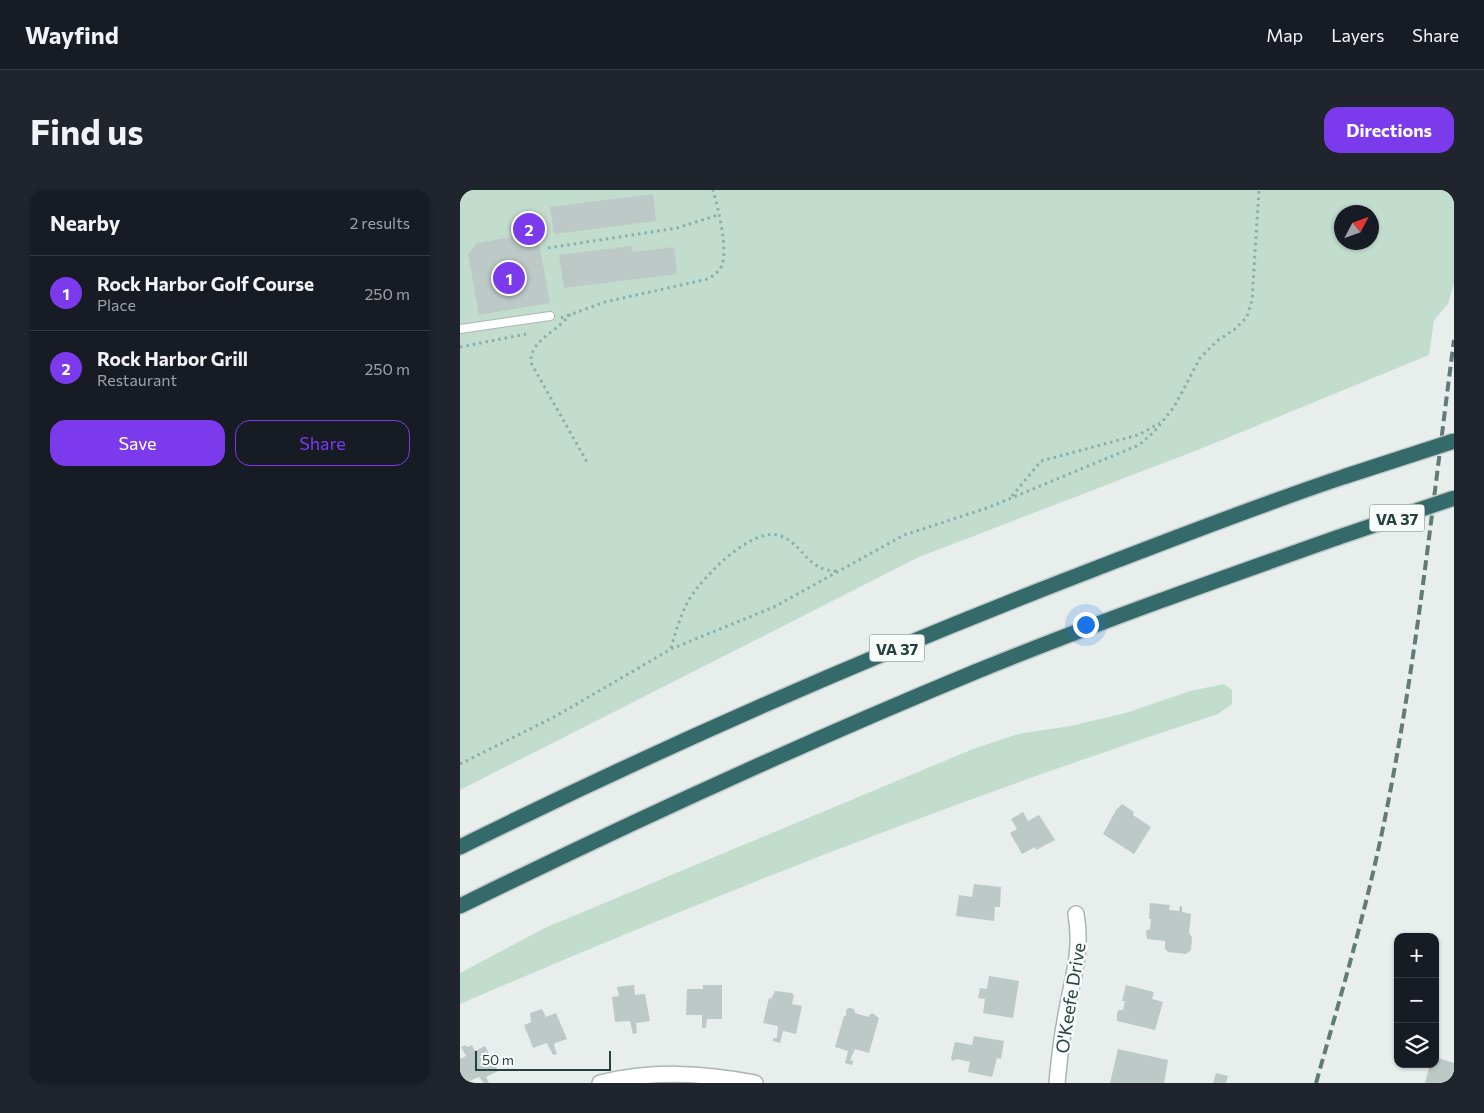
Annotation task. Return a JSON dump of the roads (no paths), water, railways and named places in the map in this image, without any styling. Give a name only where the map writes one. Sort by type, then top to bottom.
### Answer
[{"type":"highway","name":"VA 37","points":[[460,847],[686,740],[914,640],[1201,528],[1346,476],[1454,441]]},
{"type":"highway","name":"VA 37","points":[[460,906],[685,799],[977,671],[1198,587],[1454,498]]},
{"type":"street","name":"O'Keefe Drive","points":[[1056,1083],[1065,1021],[1079,955],[1080,935],[1076,914]]},
{"type":"street","points":[[600,1083],[662,1074],[698,1074],[750,1083]]},
{"type":"lane","points":[[460,329],[553,318]]},
{"type":"railway","points":[[1316,1083],[1370,885],[1396,759],[1424,579],[1454,340]]},
{"type":"place","name":"Rock Harbor Grill","points":[[529,229]]},
{"type":"place","name":"Rock Harbor Golf Course","points":[[509,278]]}]
